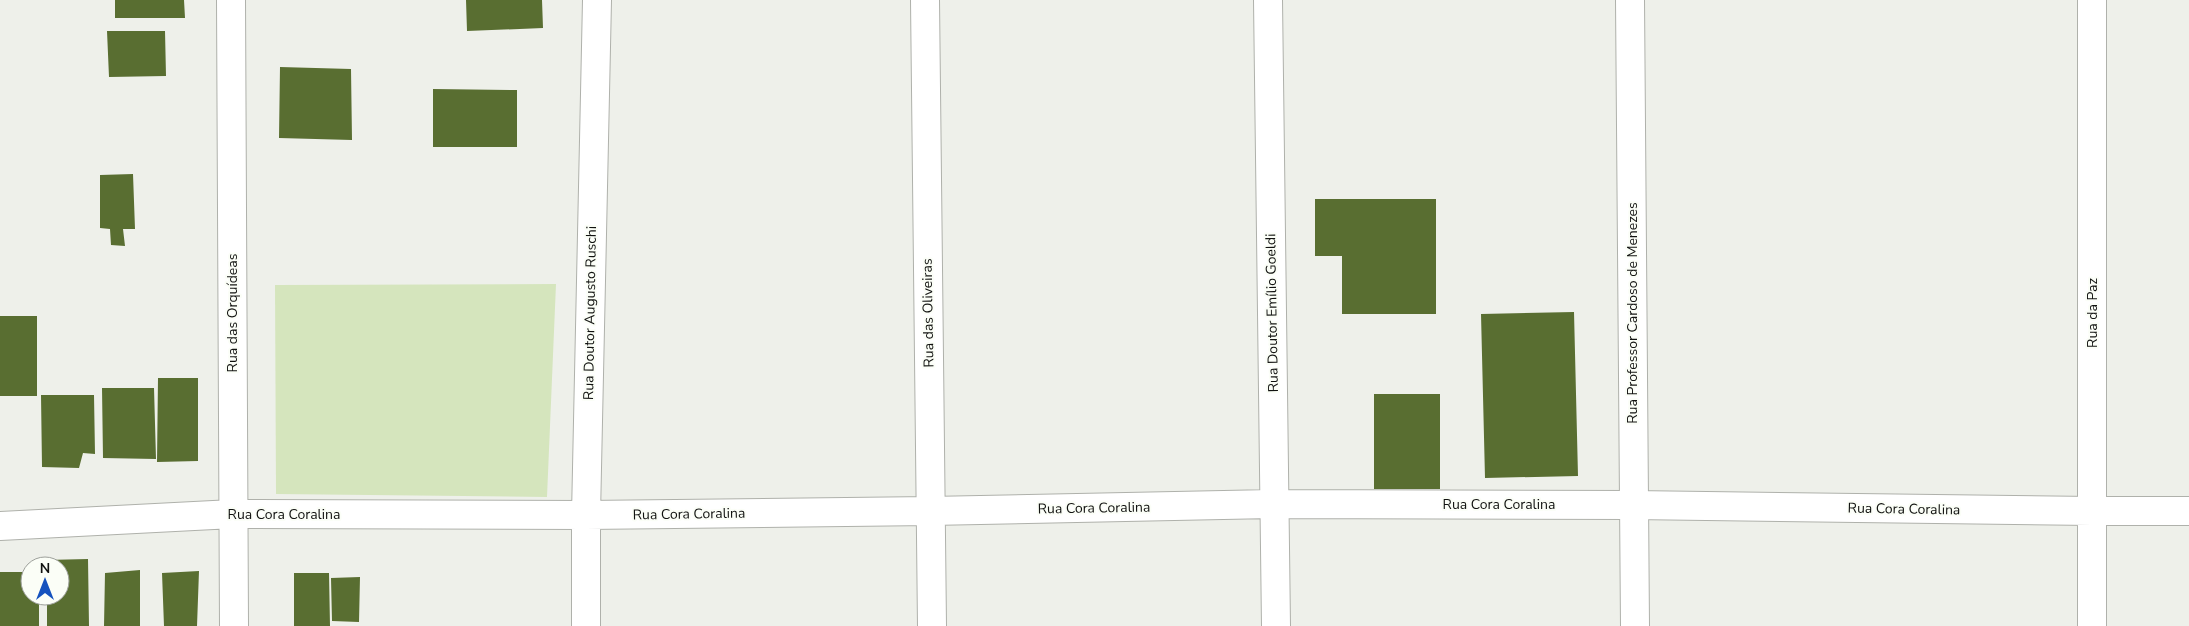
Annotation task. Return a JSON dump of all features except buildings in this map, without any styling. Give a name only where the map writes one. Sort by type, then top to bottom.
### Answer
[{"type":"street","name":"Rua das Orquídeas","points":[[231,0],[234,626]]},
{"type":"street","name":"Rua Doutor Augusto Ruschi","points":[[586,626],[586,515],[597,0]]},
{"type":"street","name":"Rua das Oliveiras","points":[[925,0],[932,626]]},
{"type":"street","name":"Rua Doutor Emílio Goeldi","points":[[1268,0],[1276,626]]},
{"type":"street","name":"Rua Professor Cardoso de Menezes","points":[[1630,0],[1635,626]]},
{"type":"street","name":"Rua da Paz","points":[[2092,0],[2092,626]]},
{"type":"street","name":"Rua Cora Coralina","points":[[0,526],[233,514],[586,515],[1275,504],[1633,504],[2092,512],[2189,511]]},
{"type":"green space","points":[[556,284],[547,497],[276,494],[275,285]]}]
